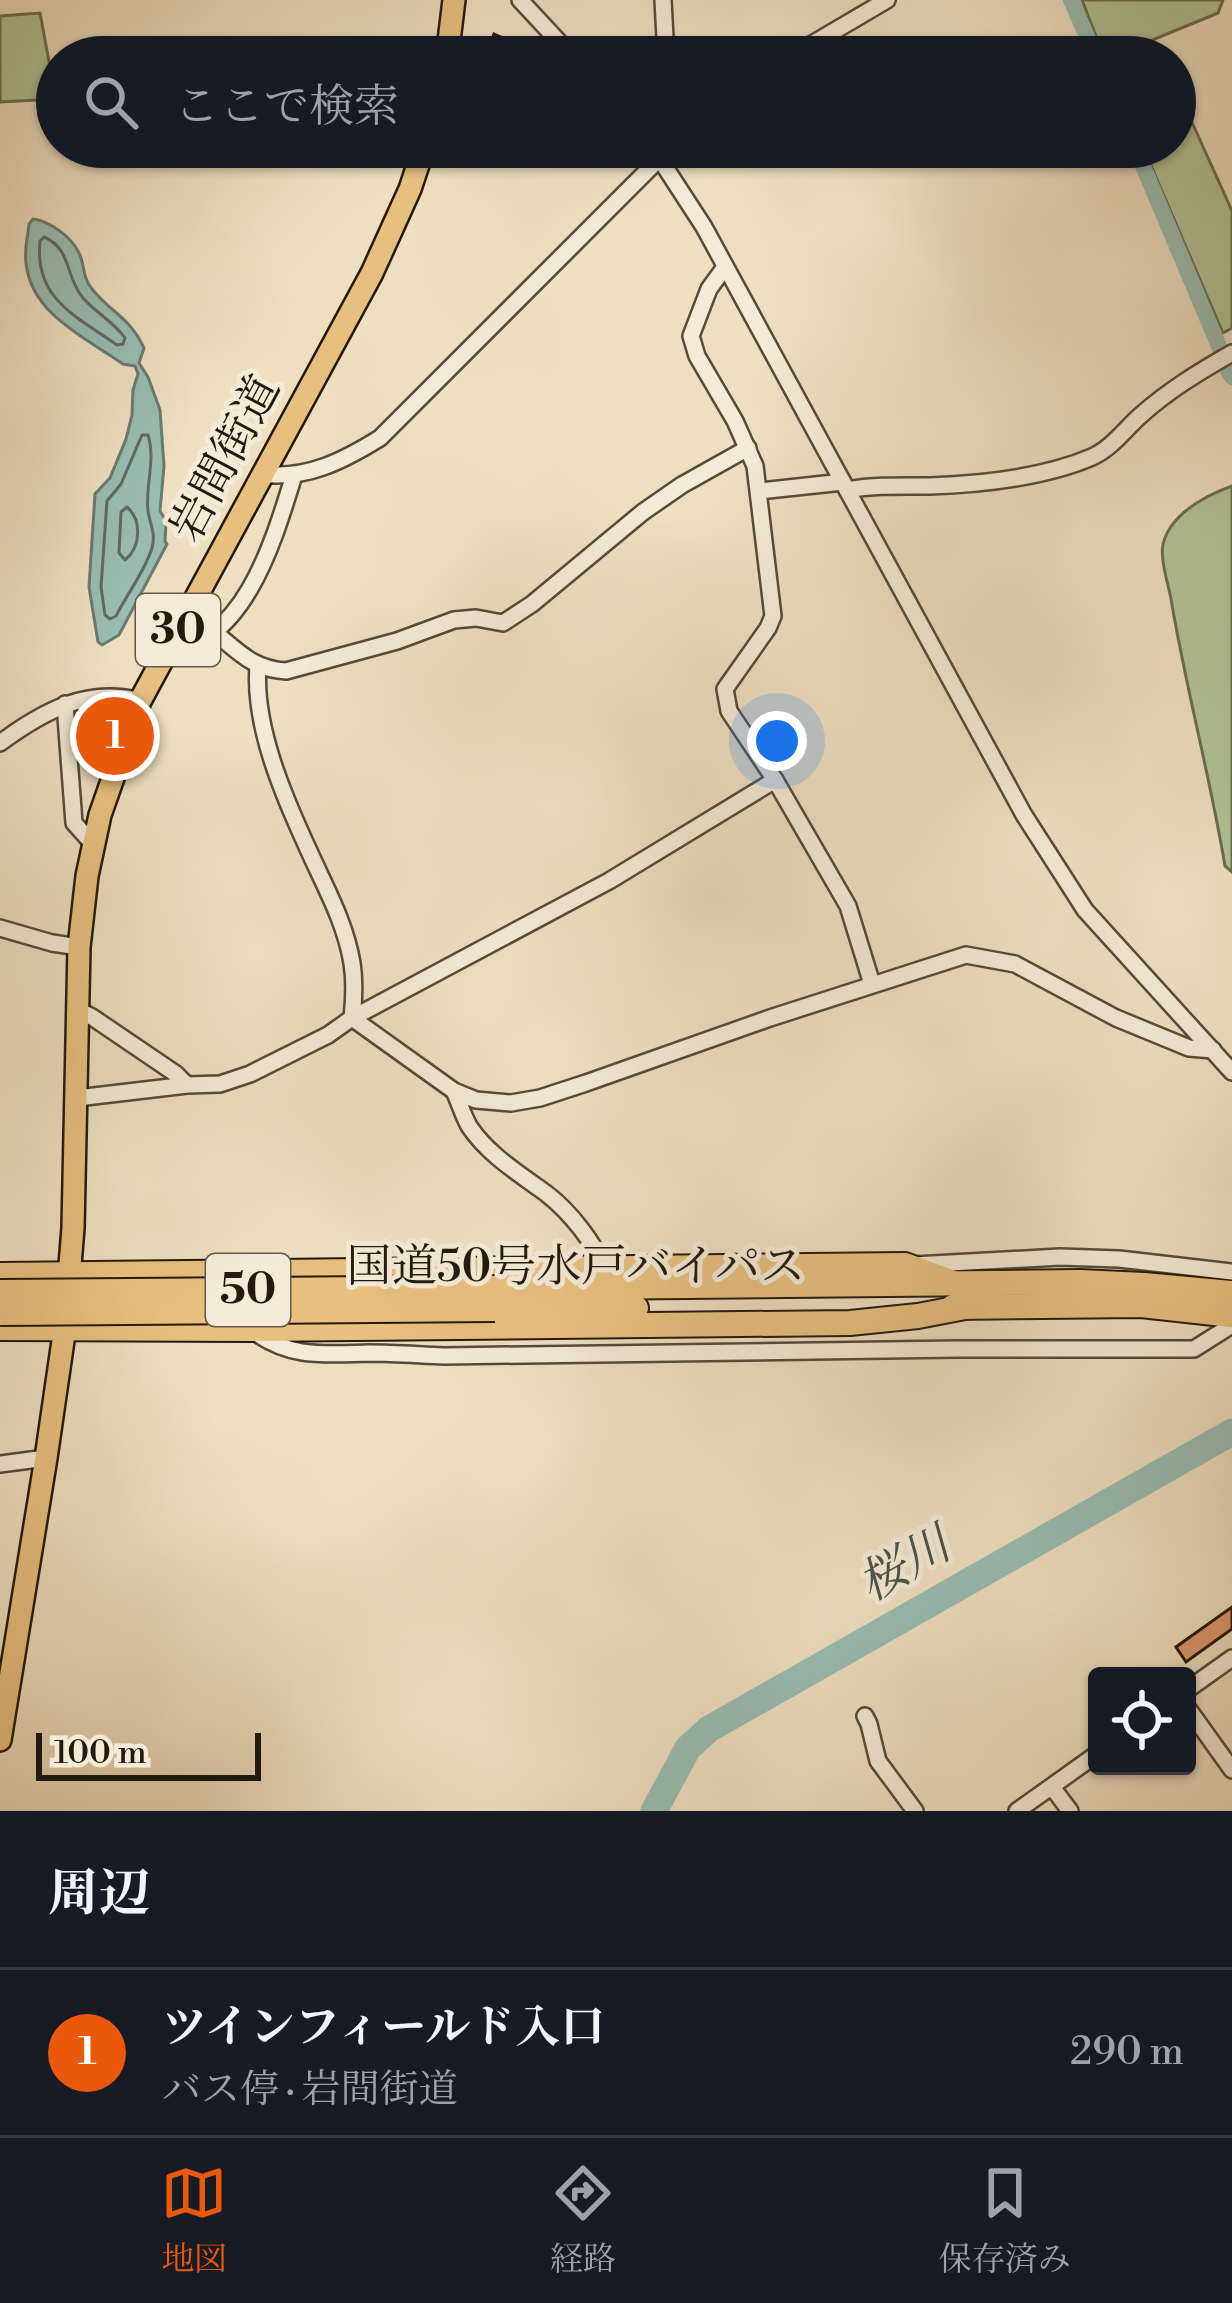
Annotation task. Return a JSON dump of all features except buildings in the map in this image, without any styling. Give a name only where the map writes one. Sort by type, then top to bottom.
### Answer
[{"type":"highway","points":[[0,1275],[904,1264],[960,1296]]},
{"type":"highway","name":"50","points":[[1080,1293],[1144,1285],[1232,1293]]},
{"type":"highway","name":"国道50号水戸バイパス","points":[[0,1292],[495,1299],[1080,1293]]},
{"type":"highway","name":"50","points":[[1080,1293],[1232,1315]]},
{"type":"highway","points":[[0,1328],[850,1323],[918,1316],[960,1296]]},
{"type":"highway","name":"国道50号水戸バイパス","points":[[0,1313],[495,1299]]},
{"type":"main road","points":[[450,36],[454,0]]},
{"type":"main road","name":"岩間街道","points":[[0,1739],[6,1666],[46,1458],[65,1327],[80,946],[93,844],[140,701],[394,227],[416,168]]},
{"type":"street","points":[[520,0],[553,36]]},
{"type":"street","points":[[663,0],[665,36]]},
{"type":"street","points":[[826,36],[887,0]]},
{"type":"street","points":[[261,474],[294,475],[329,466],[380,438],[643,168]]},
{"type":"street","points":[[671,168],[1054,866],[1085,910],[1232,1072]]},
{"type":"street","points":[[725,267],[709,289],[691,336],[697,356],[748,448],[760,490],[773,616],[725,689],[729,711],[848,906],[872,984]]},
{"type":"street","points":[[760,490],[1018,478],[1094,456],[1183,381],[1232,353]]},
{"type":"street","points":[[213,631],[258,666],[286,671],[454,620],[503,622],[682,485],[748,448]]},
{"type":"street","points":[[166,650],[193,644],[213,631],[257,579],[294,475]]},
{"type":"street","points":[[258,666],[260,713],[274,764],[347,941],[355,988],[352,1018]]},
{"type":"street","points":[[0,743],[29,721],[65,704],[103,696],[140,701]]},
{"type":"street","points":[[65,704],[74,823],[93,844]]},
{"type":"street","points":[[77,1098],[220,1084],[250,1074],[609,881],[775,780]]},
{"type":"street","points":[[0,928],[80,946]]},
{"type":"street","points":[[352,1018],[454,1091],[476,1100],[511,1103],[541,1098],[965,955],[1015,964],[1116,1018],[1190,1048],[1213,1050]]},
{"type":"street","points":[[78,1010],[187,1084]]},
{"type":"street","points":[[454,1091],[469,1125],[488,1147],[549,1195],[596,1247],[604,1269]]},
{"type":"street","points":[[904,1264],[1060,1257],[1232,1272]]},
{"type":"street","points":[[250,1329],[272,1346],[320,1356],[1194,1348],[1232,1325]]},
{"type":"street","points":[[0,1464],[46,1458]]},
{"type":"street","points":[[1196,1684],[1232,1658]]},
{"type":"street","points":[[865,1716],[878,1761],[915,1811]]},
{"type":"street","points":[[1196,1720],[1232,1771]]},
{"type":"street","points":[[1017,1811],[1088,1760]]},
{"type":"street","points":[[1052,1786],[1070,1811]]},
{"type":"green space","points":[[1082,0],[1223,0],[1218,13],[1162,36],[1096,36]]},
{"type":"green space","points":[[40,13],[44,36],[36,36],[36,100],[0,102],[0,16]]},
{"type":"green space","points":[[1196,131],[1232,211],[1232,328],[1223,333],[1152,168],[1196,168]]},
{"type":"green space","points":[[1232,486],[1232,872],[1225,866],[1162,550],[1167,533],[1181,515]]},
{"type":"water","points":[[33,219],[71,241],[89,284],[138,337],[144,348],[139,363],[160,410],[164,466],[160,511],[166,521],[167,544],[119,635],[102,645],[89,587],[95,494],[110,478],[126,439],[138,374],[135,366],[123,364],[62,323],[38,297],[26,258]]},
{"type":"waterway","points":[[1071,0],[1087,36]]},
{"type":"waterway","points":[[1144,168],[1221,351]]},
{"type":"waterway","points":[[1228,370],[1232,377]]},
{"type":"waterway","name":"桜川","points":[[654,1811],[688,1748],[709,1729],[1232,1432]]},
{"type":"place","name":"ツインフィールド入口","points":[[115,736]]}]
